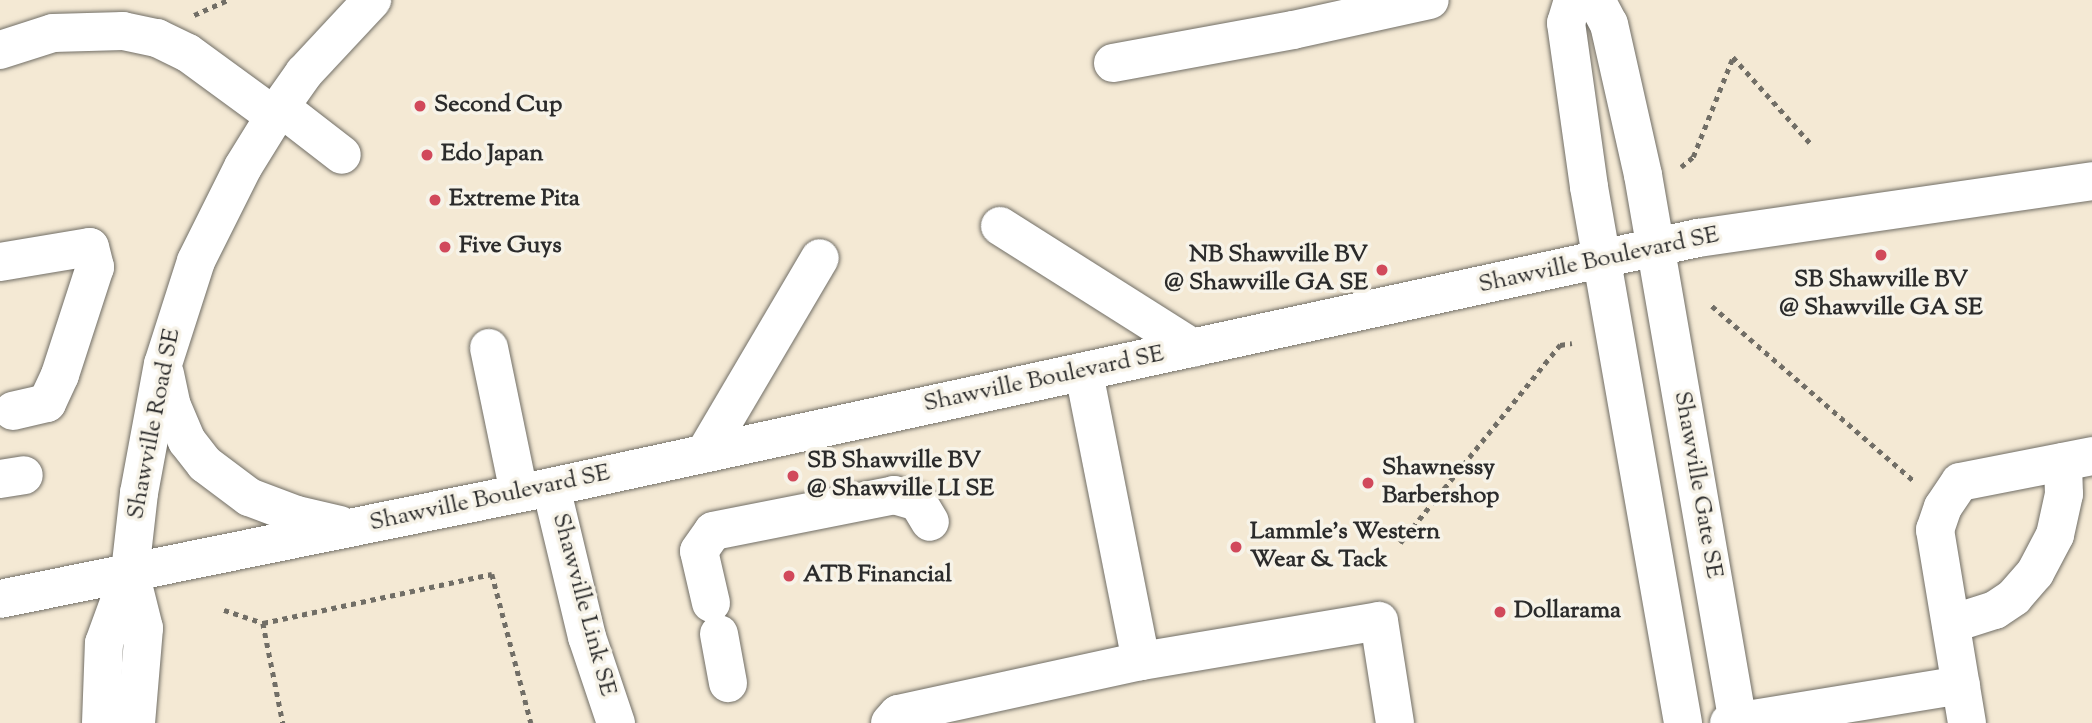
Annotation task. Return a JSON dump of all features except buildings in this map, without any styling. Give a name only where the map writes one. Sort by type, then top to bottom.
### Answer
[{"type":"street","name":"Shawville Road SE","points":[[130,572],[139,493],[163,363],[196,261],[224,202],[303,72],[372,0]]},
{"type":"street","points":[[1113,63],[1293,30],[1430,0]]},
{"type":"street","points":[[1573,0],[1566,23],[1602,260],[1683,723]]},
{"type":"street","name":"Shawville Gate SE","points":[[1596,0],[1609,24],[1657,247],[1735,722]]},
{"type":"street","points":[[0,50],[53,33],[123,31],[157,38],[188,53],[342,155]]},
{"type":"street","name":"Shawville Boulevard SE","points":[[0,599],[535,490],[1657,247],[2092,181]]},
{"type":"street","points":[[1000,226],[1193,348]]},
{"type":"street","points":[[0,262],[90,247],[95,267],[60,375],[47,402],[13,411]]},
{"type":"street","points":[[705,453],[820,258]]},
{"type":"street","name":"Shawville Link SE","points":[[489,348],[616,723]]},
{"type":"street","points":[[163,363],[172,406],[187,440],[205,464],[249,497],[297,515],[349,527]]},
{"type":"street","points":[[1084,372],[1141,661]]},
{"type":"street","points":[[1967,723],[1935,530],[1943,507],[1960,482],[2077,459]]},
{"type":"street","points":[[1951,624],[1995,610],[2014,597],[2035,573],[2055,535],[2064,494],[2077,459]]},
{"type":"street","points":[[728,683],[699,551],[713,531],[894,495],[918,502],[930,522]]},
{"type":"street","points":[[101,723],[104,643],[130,572]]},
{"type":"street","points":[[130,572],[144,628],[136,723]]},
{"type":"street","points":[[890,723],[898,714],[1141,661],[1379,621],[1395,723]]},
{"type":"street","points":[[1735,722],[1961,685]]},
{"type":"street","points":[[963,699],[993,723]]},
{"type":"path","points":[[1681,167],[1693,157],[1734,57],[1811,144]]},
{"type":"path","points":[[1712,306],[1943,507]]},
{"type":"path","points":[[1400,544],[1560,345],[1572,343]]},
{"type":"path","points":[[224,610],[263,623],[492,574],[531,723]]},
{"type":"path","points":[[263,623],[283,723]]},
{"type":"place","name":"Second Cup","points":[[420,106]]},
{"type":"place","name":"Edo Japan","points":[[427,155]]},
{"type":"place","name":"Extreme Pita","points":[[435,200]]},
{"type":"place","name":"Five Guys","points":[[445,247]]},
{"type":"place","name":"SB Shawville BV @ Shawville GA SE","points":[[1881,255]]},
{"type":"place","name":"NB Shawville BV @ Shawville GA SE","points":[[1382,270]]},
{"type":"place","name":"SB Shawville BV @ Shawville LI SE","points":[[793,476]]},
{"type":"place","name":"Shawnessy Barbershop","points":[[1368,483]]},
{"type":"place","name":"Lammle's Western Wear & Tack","points":[[1236,547]]},
{"type":"place","name":"ATB Financial","points":[[789,576]]},
{"type":"place","name":"Dollarama","points":[[1500,612]]}]
